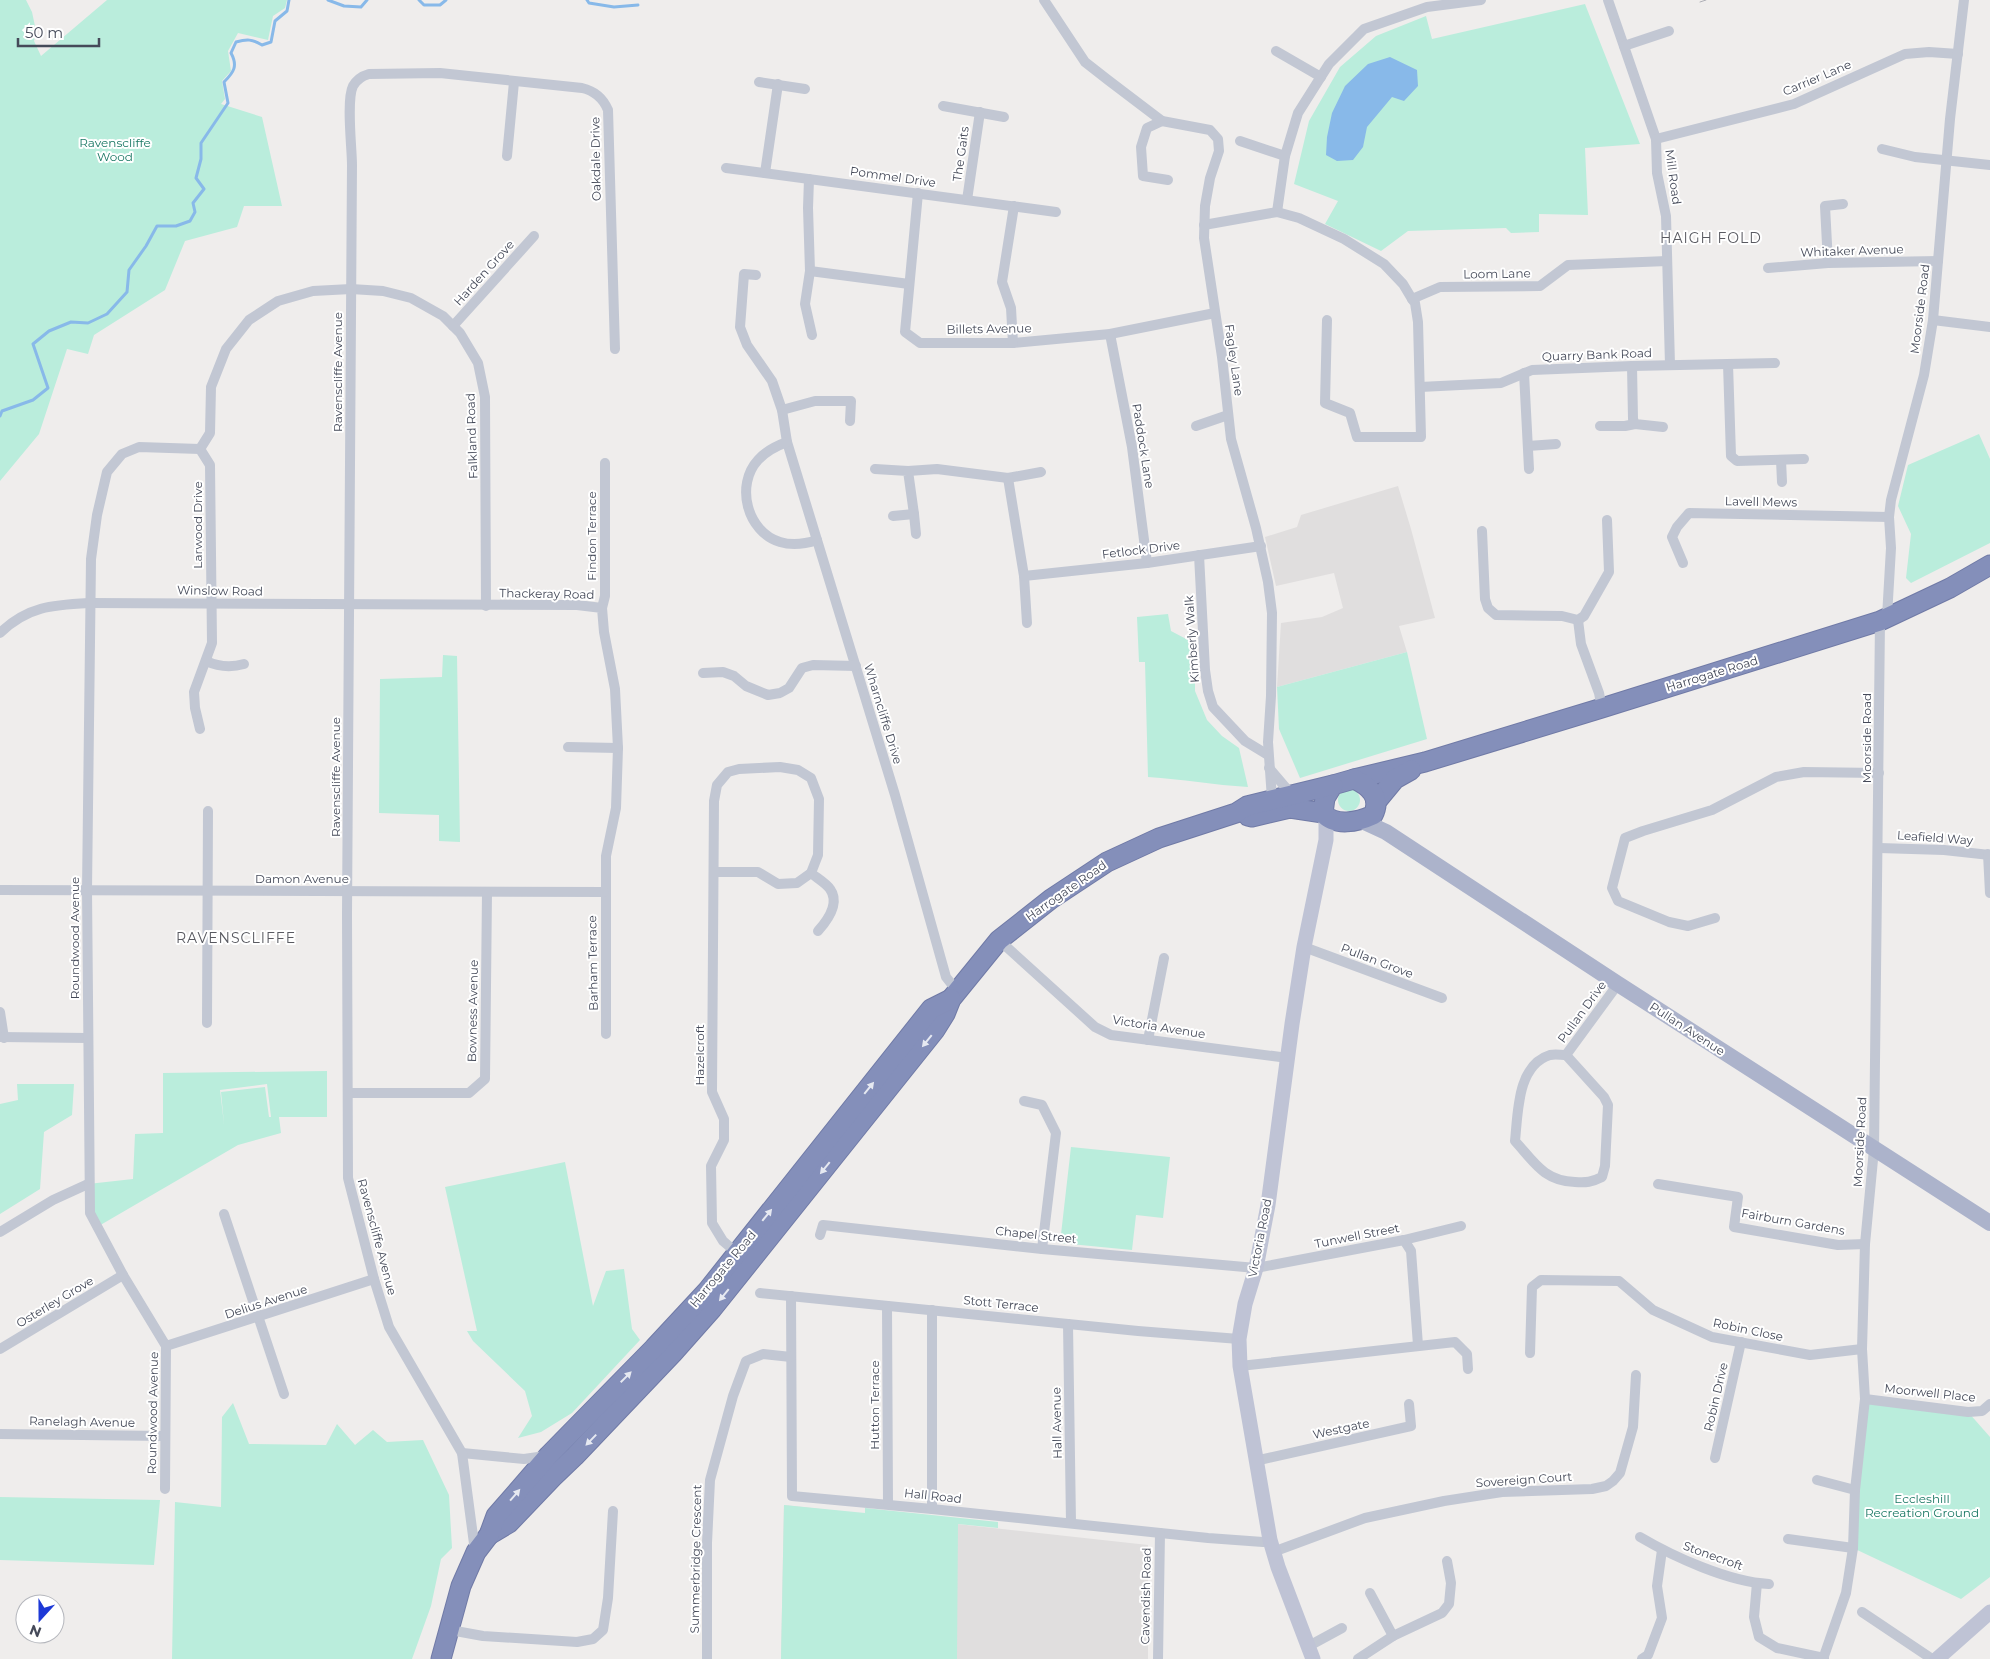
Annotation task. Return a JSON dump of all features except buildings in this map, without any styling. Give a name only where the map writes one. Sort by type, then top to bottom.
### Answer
[{"type":"highway","name":"Harrogate Road","points":[[489,1535],[509,1522],[576,1456],[674,1353],[712,1309],[935,1030],[954,995],[999,940],[1051,899],[1106,862],[1159,838],[1236,813],[1252,817],[1282,802],[1333,785],[1425,762],[1883,619],[1950,588],[1990,565]]},
{"type":"highway","points":[[1364,815],[1395,778],[1425,762]]},
{"type":"highway","points":[[1354,780],[1372,790],[1364,815]]},
{"type":"highway","points":[[1325,815],[1325,798],[1333,785]]},
{"type":"highway","name":"Harrogate Road","points":[[1282,802],[1290,808],[1325,815],[1364,815]]},
{"type":"highway","name":"Harrogate Road","points":[[441,1659],[461,1586],[476,1552],[489,1535],[496,1516],[549,1455],[707,1291],[931,1009],[954,995]]},
{"type":"main road","name":"Pullan Avenue","points":[[1364,815],[1386,832],[1618,984],[1990,1223]]},
{"type":"street","name":"Fagley Lane","points":[[1044,0],[1085,62],[1162,121],[1210,130],[1218,139],[1219,151],[1210,178],[1205,206],[1204,238],[1231,439],[1261,546],[1268,582],[1272,613],[1272,696],[1268,755],[1269,768],[1282,802]]},
{"type":"street","points":[[1277,212],[1285,156],[1298,113],[1329,64],[1364,29],[1427,7],[1481,0]]},
{"type":"street","name":"Mill Road","points":[[1608,0],[1656,139],[1657,173],[1666,216],[1670,365]]},
{"type":"street","name":"Moorside Road","points":[[1823,1659],[1846,1593],[1853,1548],[1855,1490],[1865,1399],[1862,1349],[1865,1244],[1874,1149],[1879,773],[1883,619],[1891,548],[1889,517],[1891,500],[1924,375],[1932,320],[1964,0]]},
{"type":"street","points":[[1624,46],[1668,31]]},
{"type":"street","points":[[1276,52],[1321,77]]},
{"type":"street","name":"Carrier Lane","points":[[1656,139],[1794,104],[1905,54],[1929,52],[1958,54]]},
{"type":"street","name":"Oakdale Drive","points":[[359,79],[369,74],[440,73],[582,88],[595,93],[608,110],[615,349]]},
{"type":"street","name":"Ravenscliffe Avenue","points":[[359,79],[351,93],[348,1178],[374,1279],[390,1327],[462,1453],[476,1552]]},
{"type":"street","points":[[506,156],[514,82]]},
{"type":"street","points":[[759,82],[805,89]]},
{"type":"street","points":[[765,173],[778,84]]},
{"type":"street","points":[[943,106],[1004,116]]},
{"type":"street","name":"The Gaits","points":[[967,200],[980,112]]},
{"type":"street","points":[[1162,121],[1147,128],[1141,147],[1144,176],[1168,180]]},
{"type":"street","points":[[1240,141],[1285,156]]},
{"type":"street","points":[[1882,149],[1915,158],[1990,165]]},
{"type":"street","name":"Pommel Drive","points":[[726,168],[1056,212]]},
{"type":"street","points":[[809,179],[810,271],[805,304],[812,335]]},
{"type":"street","name":"Billets Avenue","points":[[918,193],[905,332],[920,343],[1013,343],[1110,334],[1215,313]]},
{"type":"street","points":[[1828,263],[1825,206],[1843,204]]},
{"type":"street","points":[[1013,343],[1011,308],[1002,282],[1014,206]]},
{"type":"street","points":[[1204,225],[1277,212],[1298,218],[1344,240],[1384,264],[1403,284],[1415,303],[1418,322],[1421,437],[1357,437],[1350,413],[1326,403],[1327,320]]},
{"type":"street","name":"Harden Grove","points":[[453,326],[534,236]]},
{"type":"street","name":"Loom Lane","points":[[1412,298],[1440,287],[1540,286],[1568,265],[1667,260]]},
{"type":"street","name":"Whitaker Avenue","points":[[1768,268],[1828,263],[1938,261]]},
{"type":"street","points":[[810,271],[909,284]]},
{"type":"street","name":"Wharncliffe Drive","points":[[756,274],[744,274],[740,327],[747,345],[772,381],[782,410],[787,442],[895,795],[946,976],[954,995]]},
{"type":"street","name":"Falkland Road","points":[[200,449],[210,432],[211,387],[226,349],[249,320],[278,301],[313,291],[350,289],[383,291],[411,298],[443,316],[460,333],[478,362],[485,397],[486,606]]},
{"type":"street","points":[[1932,320],[1990,327]]},
{"type":"street","name":"Paddock Lane","points":[[1110,334],[1132,447],[1147,563]]},
{"type":"street","name":"Quarry Bank Road","points":[[1420,387],[1501,383],[1532,370],[1775,363]]},
{"type":"street","points":[[1728,364],[1731,456],[1737,461],[1804,460]]},
{"type":"street","points":[[1632,366],[1633,418],[1635,424]]},
{"type":"street","points":[[1524,373],[1529,469]]},
{"type":"street","points":[[782,410],[814,401],[850,401],[850,420]]},
{"type":"street","points":[[1196,426],[1228,415]]},
{"type":"street","points":[[1600,426],[1635,424],[1662,426]]},
{"type":"street","points":[[787,442],[769,450],[757,460],[748,475],[746,505],[760,530],[774,540],[791,545],[803,545],[818,540]]},
{"type":"street","points":[[1528,446],[1556,444]]},
{"type":"street","name":"Roundwood Avenue","points":[[164,1489],[166,1346],[123,1276],[90,1213],[88,1184],[87,890],[91,559],[97,516],[107,472],[122,454],[139,447],[200,449]]},
{"type":"street","name":"Larwood Drive","points":[[200,449],[210,465],[210,604],[212,643],[194,692],[195,708],[200,729]]},
{"type":"street","points":[[1781,460],[1782,482]]},
{"type":"street","name":"Findon Terrace","points":[[602,608],[604,596],[606,463]]},
{"type":"street","points":[[875,469],[908,471],[937,469],[1008,478],[1041,472]]},
{"type":"street","points":[[908,471],[916,534]]},
{"type":"street","points":[[1008,478],[1024,576],[1027,623]]},
{"type":"street","name":"Lavell Mews","points":[[1683,563],[1672,536],[1689,513],[1889,517]]},
{"type":"street","points":[[893,516],[914,514]]},
{"type":"street","points":[[1482,531],[1485,599],[1488,608],[1496,615],[1562,616],[1578,620],[1584,616],[1609,572],[1607,520]]},
{"type":"street","name":"Fetlock Drive","points":[[1024,576],[1147,563],[1261,546]]},
{"type":"street","name":"Kimberly Walk","points":[[1199,555],[1205,670],[1208,691],[1213,707],[1245,741],[1268,755]]},
{"type":"street","name":"Winslow Road","points":[[0,633],[13,620],[32,611],[53,605],[90,603],[350,605]]},
{"type":"street","name":"Thackeray Road","points":[[350,605],[577,605],[602,608],[604,632],[615,690],[618,748],[616,808],[606,856],[604,892]]},
{"type":"street","points":[[1578,620],[1580,644],[1599,693],[1602,708]]},
{"type":"street","points":[[206,661],[228,667],[244,664]]},
{"type":"street","points":[[703,673],[723,672],[734,676],[750,689],[768,695],[780,693],[789,688],[802,668],[813,665],[856,666]]},
{"type":"street","points":[[568,747],[618,748]]},
{"type":"street","name":"Hazelcroft","points":[[737,1253],[723,1241],[712,1223],[711,1204],[711,1166],[724,1140],[724,1119],[712,1092],[714,800],[717,784],[728,772],[739,769],[780,767],[798,770],[811,778],[819,799],[818,855],[812,873]]},
{"type":"street","points":[[1269,768],[1282,802]]},
{"type":"street","points":[[1715,918],[1688,926],[1668,922],[1618,901],[1612,888],[1625,838],[1712,810],[1776,777],[1804,772],[1879,773]]},
{"type":"street","points":[[207,1023],[208,811]]},
{"type":"street","name":"Victoria Road","points":[[1310,1653],[1271,1546],[1240,1366],[1239,1339],[1245,1304],[1256,1268],[1274,1168],[1304,946],[1326,840],[1325,815]]},
{"type":"street","points":[[1326,840],[1364,815]]},
{"type":"street","name":"Leafield Way","points":[[1879,848],[1944,850],[1989,855]]},
{"type":"street","points":[[1989,855],[1990,893]]},
{"type":"street","points":[[714,872],[758,872],[778,884],[798,883],[812,873],[830,888],[834,897],[830,918],[818,931]]},
{"type":"street","name":"Damon Avenue","points":[[0,890],[604,892]]},
{"type":"street","name":"Bowness Avenue","points":[[349,1093],[469,1093],[485,1079],[487,892]]},
{"type":"street","name":"Barham Terrace","points":[[604,892],[606,1034]]},
{"type":"street","name":"Victoria Avenue","points":[[999,940],[1095,1027],[1111,1035],[1288,1058]]},
{"type":"street","name":"Pullan Grove","points":[[1304,946],[1442,998]]},
{"type":"street","points":[[1148,1040],[1164,958]]},
{"type":"street","name":"Pullan Drive","points":[[1566,1055],[1618,984]]},
{"type":"street","points":[[0,1012],[2,1038],[88,1038]]},
{"type":"street","name":"Pullan Drive","points":[[1550,1055],[1566,1055],[1608,1105],[1605,1166],[1602,1177],[1590,1183],[1561,1182],[1550,1178],[1515,1141],[1524,1082],[1534,1065],[1550,1055]]},
{"type":"street","points":[[1024,1101],[1042,1105],[1056,1133],[1042,1249]]},
{"type":"street","points":[[0,1232],[53,1200],[88,1184]]},
{"type":"street","name":"Fairburn Gardens","points":[[1658,1184],[1738,1197],[1734,1227],[1838,1245],[1865,1244]]},
{"type":"street","points":[[224,1214],[257,1318],[284,1394]]},
{"type":"street","name":"Chapel Street","points":[[820,1235],[823,1225],[1042,1249],[1256,1268]]},
{"type":"street","name":"Tunwell Street","points":[[1256,1268],[1404,1240],[1461,1226]]},
{"type":"street","points":[[1404,1240],[1411,1251],[1418,1345]]},
{"type":"street","name":"Osterley Grove","points":[[0,1349],[123,1276]]},
{"type":"street","name":"Delius Avenue","points":[[166,1346],[374,1279]]},
{"type":"street","name":"Robin Close","points":[[1530,1353],[1532,1287],[1541,1280],[1619,1281],[1653,1310],[1712,1337],[1810,1355],[1862,1349]]},
{"type":"street","name":"Stott Terrace","points":[[760,1293],[1239,1339]]},
{"type":"street","name":"Hall Road","points":[[790,1296],[792,1496],[932,1508],[1160,1533],[1262,1542],[1271,1546]]},
{"type":"street","name":"Hutton Terrace","points":[[888,1306],[888,1504]]},
{"type":"street","points":[[932,1310],[932,1508]]},
{"type":"street","name":"Hall Avenue","points":[[1068,1324],[1071,1523]]},
{"type":"street","points":[[1240,1366],[1455,1342],[1467,1354],[1468,1368]]},
{"type":"street","name":"Robin Drive","points":[[1715,1458],[1741,1342]]},
{"type":"street","name":"Summerbridge Crescent","points":[[708,1659],[708,1511],[710,1480],[718,1445],[746,1360],[763,1354],[791,1357]]},
{"type":"street","name":"Sovereign Court","points":[[1271,1546],[1365,1518],[1444,1501],[1502,1492],[1592,1489],[1606,1486],[1617,1477],[1622,1467],[1635,1414],[1636,1375]]},
{"type":"street","name":"Moorwell Place","points":[[1865,1399],[1968,1412],[1982,1411],[1990,1404]]},
{"type":"street","name":"Westgate","points":[[1255,1461],[1411,1426],[1409,1404]]},
{"type":"street","name":"Ranelagh Avenue","points":[[0,1434],[165,1436]]},
{"type":"street","points":[[462,1453],[524,1459],[549,1455],[576,1456]]},
{"type":"street","points":[[1818,1480],[1855,1490]]},
{"type":"street","points":[[450,1630],[483,1636],[577,1642],[593,1639],[603,1630],[608,1598],[613,1511]]},
{"type":"street","name":"Cavendish Road","points":[[1158,1659],[1160,1533]]},
{"type":"street","name":"Stonecroft","points":[[1640,1537],[1662,1550],[1733,1578],[1769,1584]]},
{"type":"street","points":[[1788,1538],[1853,1548]]},
{"type":"street","points":[[1642,1659],[1648,1655],[1662,1618],[1657,1586],[1662,1550]]},
{"type":"street","points":[[1358,1659],[1393,1636],[1442,1613],[1449,1604],[1451,1583],[1447,1561]]},
{"type":"street","points":[[1757,1583],[1754,1617],[1759,1637],[1777,1648],[1823,1659]]},
{"type":"street","points":[[1370,1593],[1393,1636]]},
{"type":"street","points":[[1862,1612],[1932,1659]]},
{"type":"street","points":[[1937,1659],[1990,1612]]},
{"type":"street","points":[[1310,1653],[1342,1628]]},
{"type":"shaded area","points":[[1398,486],[1435,618],[1399,626],[1407,652],[1277,687],[1281,623],[1322,617],[1343,608],[1334,573],[1276,586],[1265,537],[1297,527],[1301,515]]},
{"type":"shaded area","points":[[784,1505],[1148,1545],[1148,1659],[781,1659]]},
{"type":"green space","name":"Ravenscliffe Wood","points":[[0,0],[26,0],[32,12],[36,31],[34,41],[41,56],[107,0],[287,0],[285,8],[273,16],[268,40],[238,33],[228,51],[231,71],[222,81],[225,99],[221,104],[262,117],[282,206],[244,206],[237,227],[185,241],[165,290],[94,335],[88,354],[67,349],[39,434],[0,481]]},
{"type":"green space","points":[[1585,4],[1640,144],[1585,148],[1588,215],[1539,214],[1539,232],[1511,233],[1506,228],[1408,231],[1381,251],[1325,224],[1338,201],[1294,184],[1309,121],[1340,67],[1376,36],[1426,16],[1432,39]]},
{"type":"green space","points":[[1979,434],[1990,459],[1990,543],[1911,583],[1906,578],[1911,534],[1898,506],[1908,465]]},
{"type":"green space","points":[[1168,614],[1171,631],[1190,641],[1190,658],[1195,662],[1195,691],[1207,720],[1222,736],[1239,748],[1248,787],[1148,777],[1145,662],[1139,662],[1137,617]]},
{"type":"green space","points":[[1407,652],[1427,739],[1300,778],[1279,729],[1277,687]]},
{"type":"green space","points":[[443,655],[457,656],[460,842],[439,841],[439,815],[379,813],[380,679],[442,677]]},
{"type":"green space","points":[[1349,789],[1359,796],[1360,800],[1353,810],[1349,811],[1339,804],[1338,800],[1345,790]]},
{"type":"green space","points":[[327,1071],[327,1117],[279,1117],[281,1133],[238,1145],[97,1227],[88,1184],[133,1179],[135,1134],[163,1133],[163,1073]],"holes":[[[267,1084],[271,1117],[269,1117],[265,1087],[221,1092],[224,1124],[220,1090]]]},
{"type":"green space","points":[[17,1084],[74,1084],[72,1115],[44,1132],[40,1189],[0,1214],[0,1104],[18,1100]]},
{"type":"green space","points":[[1071,1147],[1170,1157],[1163,1218],[1136,1215],[1132,1250],[1060,1243]]},
{"type":"green space","points":[[565,1162],[593,1306],[606,1271],[624,1269],[632,1329],[640,1340],[572,1413],[541,1432],[518,1438],[532,1416],[525,1391],[473,1341],[467,1331],[477,1331],[445,1187]]},
{"type":"green space","name":"Eccleshill Recreation Ground","points":[[1865,1399],[1968,1412],[1990,1437],[1990,1577],[1961,1599],[1853,1548]]},
{"type":"green space","points":[[233,1403],[249,1444],[326,1445],[337,1424],[355,1445],[373,1430],[387,1442],[423,1440],[449,1495],[452,1548],[441,1559],[431,1606],[412,1659],[172,1659],[175,1502],[221,1507],[222,1417]]},
{"type":"green space","points":[[0,1497],[160,1500],[154,1565],[0,1560]]},
{"type":"green space","points":[[784,1505],[865,1513],[865,1508],[998,1522],[998,1528],[958,1524],[957,1659],[781,1659]]},
{"type":"water","points":[[1390,57],[1417,70],[1418,86],[1404,101],[1392,97],[1367,127],[1363,147],[1353,160],[1337,161],[1326,155],[1327,137],[1332,113],[1345,86],[1368,64]]},
{"type":"waterway","points":[[0,416],[2,411],[33,400],[48,388],[33,344],[49,331],[71,322],[88,323],[107,314],[127,292],[129,270],[157,226],[176,226],[190,221],[195,212],[193,203],[204,189],[196,178],[201,159],[201,143],[228,103],[224,82],[234,69],[231,53],[236,42],[243,40],[249,40],[262,45],[271,42],[275,21],[287,11],[289,0]]},
{"type":"waterway","points":[[328,0],[344,6],[361,7],[367,0]]},
{"type":"waterway","points":[[419,0],[424,5],[440,5],[446,0]]},
{"type":"waterway","points":[[587,0],[589,3],[614,7],[638,5]]},
{"type":"tram line","points":[[1700,2],[1706,0]]},
{"type":"district","name":"HAIGH FOLD","points":[[1711,238]]},
{"type":"district","name":"RAVENSCLIFFE","points":[[236,938]]}]
